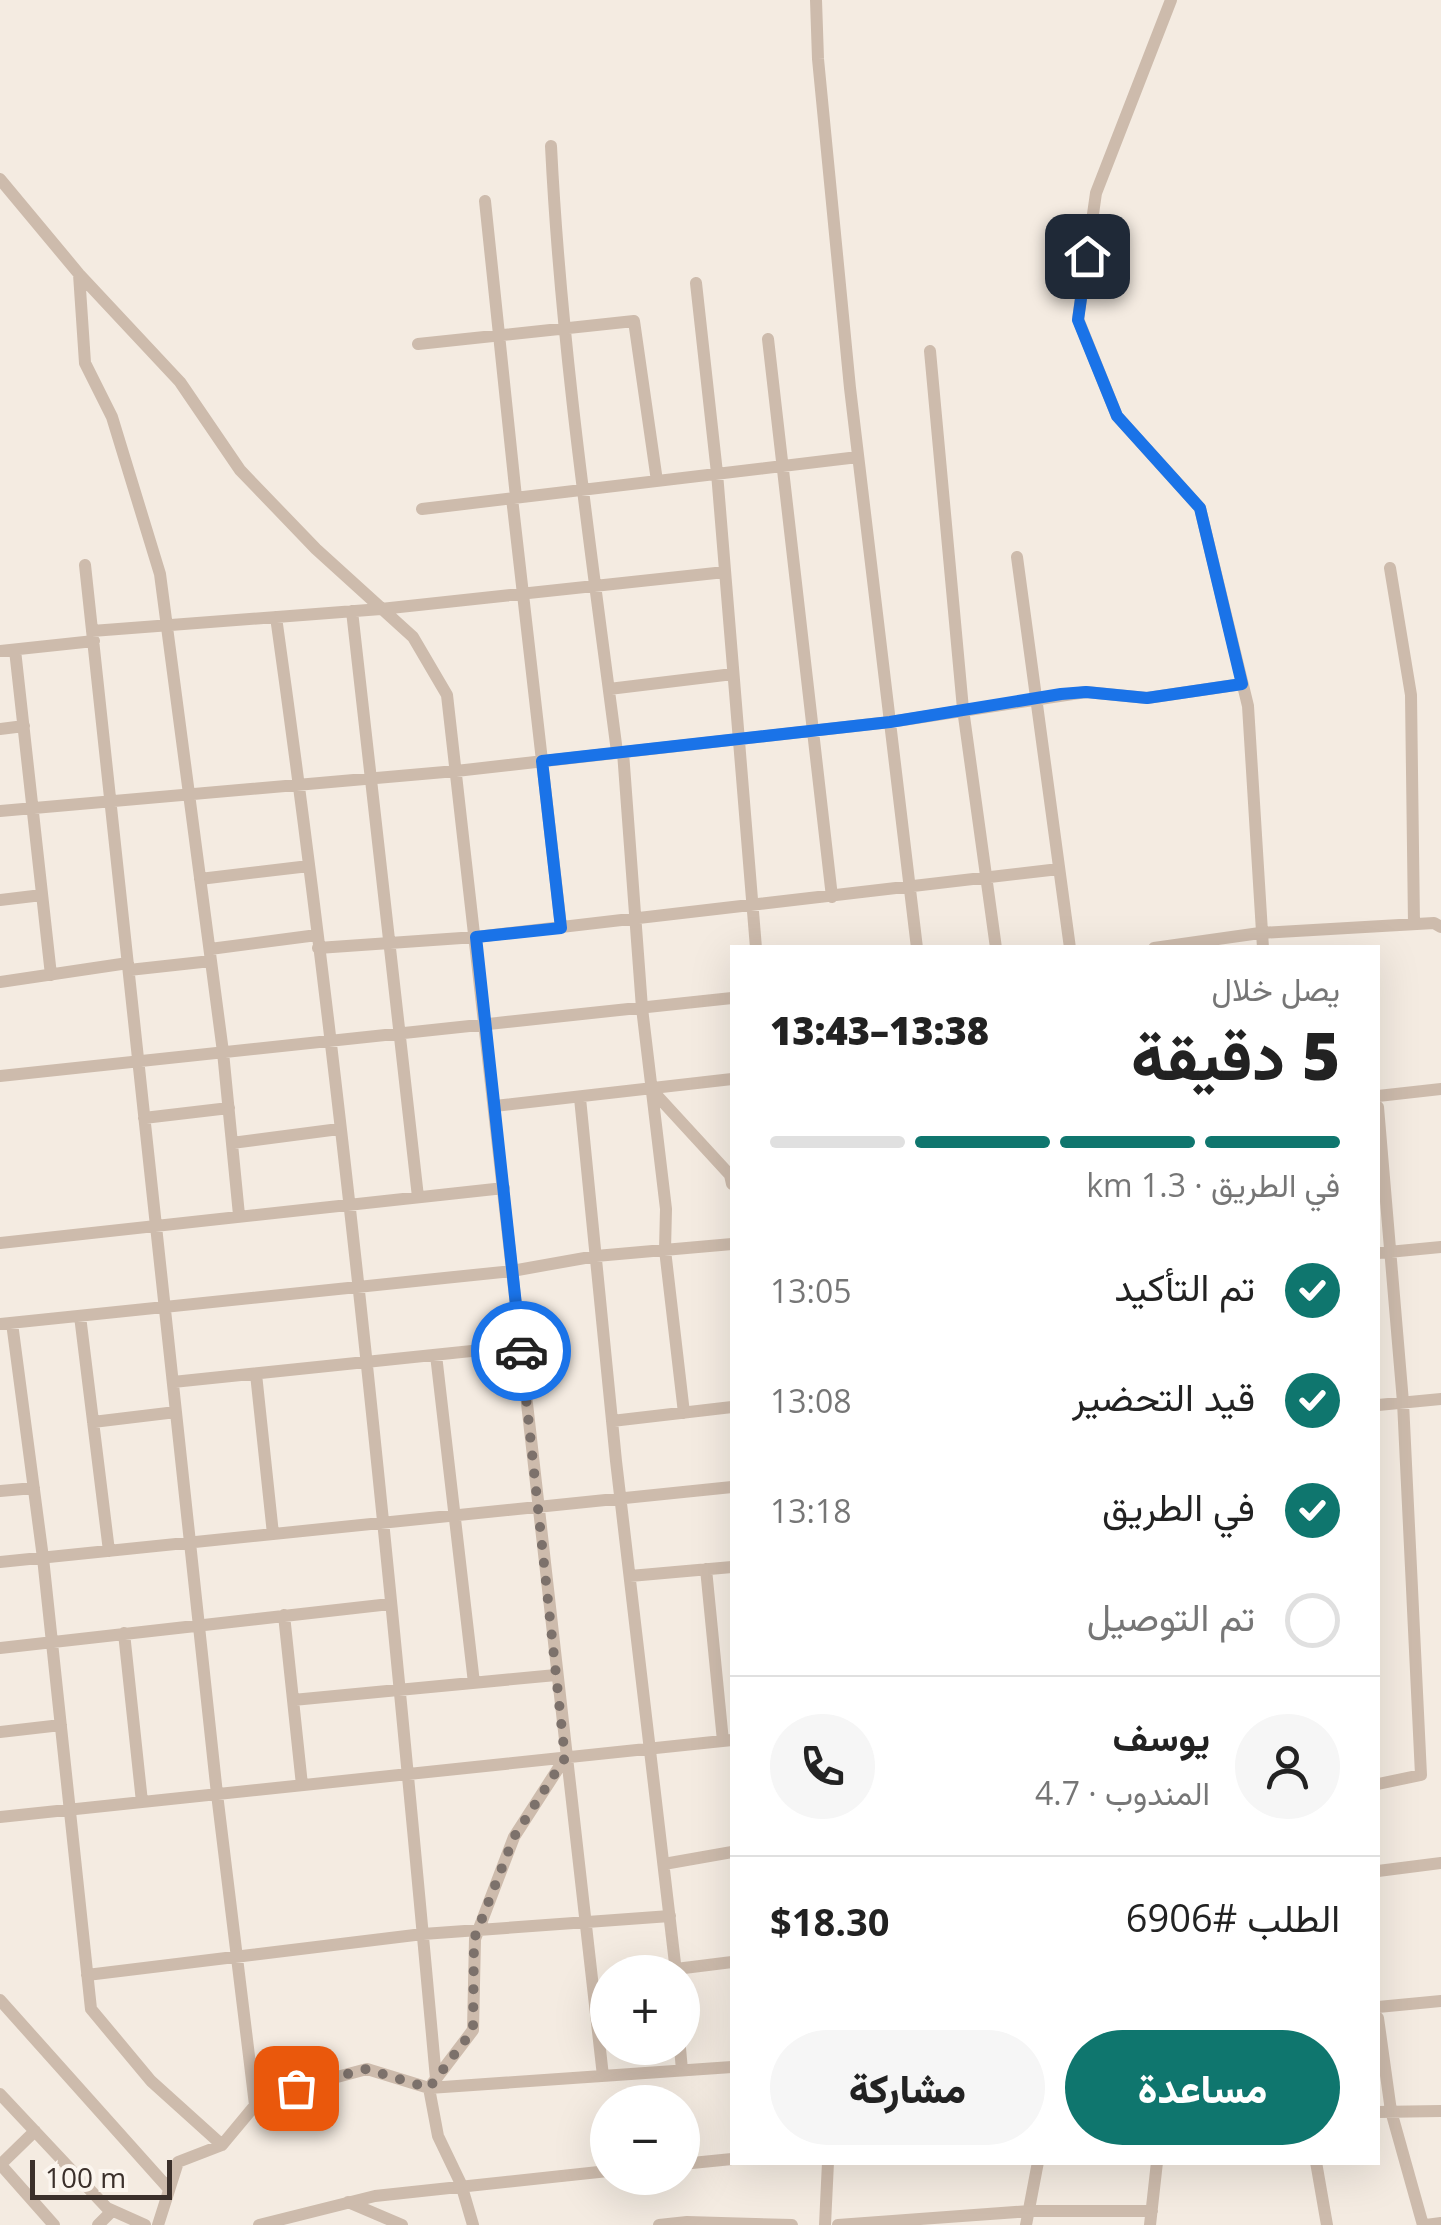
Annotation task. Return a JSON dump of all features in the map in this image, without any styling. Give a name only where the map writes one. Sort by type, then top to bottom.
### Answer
[{"type":"street","points":[[816,0],[818,59],[858,456],[917,945]]},
{"type":"street","points":[[1171,0],[1096,192],[1078,320],[1117,416],[1200,508],[1248,706],[1262,940]]},
{"type":"street","points":[[550,146],[555,239],[582,490],[620,752],[684,1413]]},
{"type":"street","points":[[0,179],[79,274],[180,382],[240,470],[316,549],[412,637],[447,695],[603,2076]]},
{"type":"street","points":[[484,201],[561,928]]},
{"type":"street","points":[[79,274],[85,363],[117,435],[160,574],[224,1052],[239,1215]]},
{"type":"street","points":[[696,283],[717,474],[756,945]]},
{"type":"street","points":[[418,344],[634,321],[657,480]]},
{"type":"street","points":[[768,339],[832,897]]},
{"type":"street","points":[[930,351],[962,710],[996,945]]},
{"type":"street","points":[[422,509],[858,456]]},
{"type":"street","points":[[1017,557],[1070,945]]},
{"type":"street","points":[[85,565],[217,1794],[255,2105]]},
{"type":"street","points":[[1390,568],[1411,696],[1414,924]]},
{"type":"street","points":[[0,651],[167,625],[523,595],[725,572]]},
{"type":"street","points":[[352,611],[418,1196]]},
{"type":"street","points":[[276,616],[300,785],[390,1604],[423,1934],[438,2136],[461,2184],[473,2225]]},
{"type":"street","points":[[15,650],[51,975]]},
{"type":"street","points":[[609,689],[733,674]]},
{"type":"street","points":[[0,812],[542,761],[890,722],[1036,697],[1086,692],[1147,698],[1242,684]]},
{"type":"street","points":[[0,729],[24,726]]},
{"type":"street","points":[[200,880],[309,866]]},
{"type":"street","points":[[0,982],[318,942],[390,943],[476,937],[1059,870]]},
{"type":"street","points":[[0,900],[42,895]]},
{"type":"street","points":[[1194,945],[1439,924]]},
{"type":"street","points":[[0,1076],[730,998]]},
{"type":"street","points":[[495,1106],[730,1079]]},
{"type":"street","points":[[651,1089],[730,1175]]},
{"type":"street","points":[[1380,1096],[1441,1089]]},
{"type":"street","points":[[580,1098],[620,1498],[674,1955]]},
{"type":"street","points":[[144,1118],[229,1108]]},
{"type":"street","points":[[232,1142],[339,1129]]},
{"type":"street","points":[[1380,1156],[1384,1252],[1403,1402],[1421,1775],[1380,1784]]},
{"type":"street","points":[[0,1242],[504,1188]]},
{"type":"street","points":[[222,2145],[152,2081],[91,2009],[43,1558],[6,1324],[730,1244]]},
{"type":"street","points":[[1384,1252],[1441,1247]]},
{"type":"street","points":[[80,1316],[109,1551]]},
{"type":"street","points":[[173,1382],[520,1346]]},
{"type":"street","points":[[436,1355],[474,1683]]},
{"type":"street","points":[[256,1374],[273,1534]]},
{"type":"street","points":[[1380,1405],[1441,1399]]},
{"type":"street","points":[[612,1421],[730,1407]]},
{"type":"street","points":[[93,1422],[176,1412]]},
{"type":"street","points":[[0,1562],[730,1487]]},
{"type":"street","points":[[0,1492],[34,1488]]},
{"type":"street","points":[[630,1576],[730,1566]]},
{"type":"street","points":[[0,1817],[728,1741],[706,1569]]},
{"type":"street","points":[[0,1648],[390,1604]]},
{"type":"street","points":[[284,1615],[302,1786]]},
{"type":"street","points":[[124,1634],[142,1802]]},
{"type":"street","points":[[715,1655],[730,1653]]},
{"type":"street","points":[[293,1700],[556,1675]]},
{"type":"street","points":[[0,1732],[61,1726]]},
{"type":"street","points":[[432,2084],[473,2030],[474,1939],[514,1837],[565,1758]]},
{"type":"street","points":[[664,1864],[730,1852]]},
{"type":"street","points":[[1380,1871],[1441,1863]]},
{"type":"street","points":[[87,1975],[423,1934],[670,1916]]},
{"type":"street","points":[[700,1967],[730,1962]]},
{"type":"street","points":[[0,2000],[170,2189]]},
{"type":"street","points":[[1380,2007],[1441,2001]]},
{"type":"street","points":[[1380,2049],[1384,2112],[1424,2225],[1441,2224]]},
{"type":"street","points":[[682,2065],[682,2070]]},
{"type":"street","points":[[158,2225],[178,2162],[222,2145],[262,2097],[366,2069],[432,2084],[730,2066]]},
{"type":"street","points":[[0,2094],[112,2211],[146,2225]]},
{"type":"street","points":[[1384,2112],[1441,2111]]},
{"type":"street","points":[[34,2132],[0,2164],[54,2225]]},
{"type":"street","points":[[700,2162],[730,2159]]},
{"type":"street","points":[[825,2225],[828,2165]]},
{"type":"street","points":[[1028,2218],[1037,2165]]},
{"type":"street","points":[[838,2225],[1151,2218],[1157,2165]]},
{"type":"street","points":[[1317,2165],[1327,2225]]},
{"type":"street","points":[[259,2225],[348,2202],[461,2184],[590,2172]]},
{"type":"street","points":[[348,2202],[402,2225]]},
{"type":"street","points":[[98,2225],[112,2211]]},
{"type":"street","points":[[660,2225],[792,2225]]},
{"type":"way so far","points":[[296,2088],[366,2069],[429,2088],[473,2030],[474,1939],[514,1837],[565,1758],[521,1351]]},
{"type":"route","points":[[521,1351],[476,937],[561,928],[542,761],[890,722],[1061,694],[1086,692],[1147,698],[1242,684],[1200,508],[1117,416],[1078,320],[1087,256]]}]
